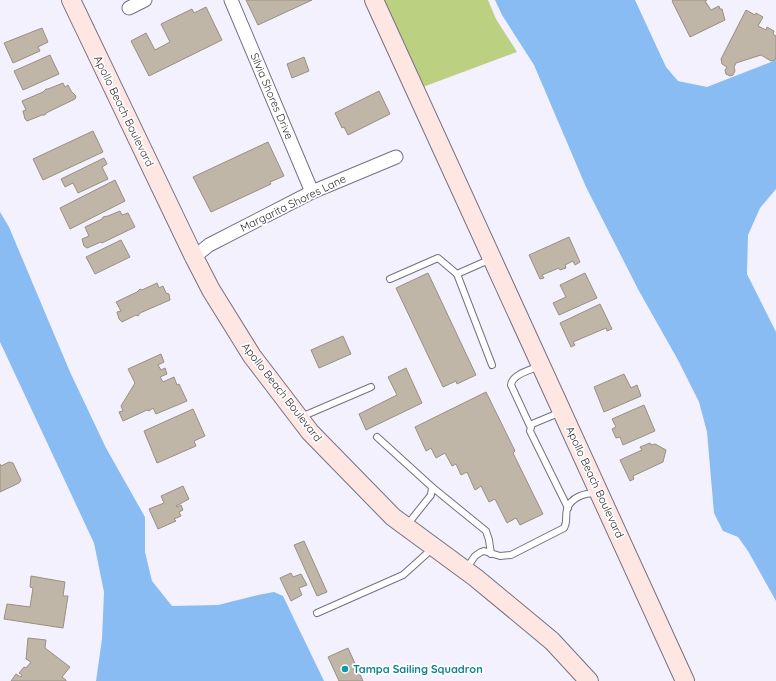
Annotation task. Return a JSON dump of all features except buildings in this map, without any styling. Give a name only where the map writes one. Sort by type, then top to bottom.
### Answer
[{"type":"main road","name":"Apollo Beach Boulevard","points":[[71,0],[194,258],[211,290],[252,356],[299,418],[310,432],[388,512],[466,570],[552,641],[589,681]]},
{"type":"main road","name":"Apollo Beach Boulevard","points":[[374,0],[685,681]]},
{"type":"street","points":[[129,8],[145,0]]},
{"type":"street","name":"Silvia Shores Drive","points":[[231,0],[312,192]]},
{"type":"street","name":"Margarita Shores Lane","points":[[194,258],[209,244],[312,192],[396,157]]},
{"type":"lane","points":[[390,279],[438,258],[457,274],[492,364]]},
{"type":"lane","points":[[457,274],[492,258]]},
{"type":"lane","points":[[541,365],[515,377],[511,382],[511,386],[530,426],[530,432],[568,508]]},
{"type":"lane","points":[[299,418],[371,387]]},
{"type":"lane","points":[[530,426],[562,411]]},
{"type":"lane","points":[[377,438],[432,487],[486,531],[491,554]]},
{"type":"lane","points":[[406,526],[431,495],[432,487]]},
{"type":"lane","points":[[466,570],[477,553],[484,551],[500,556],[510,555],[564,528],[567,520],[568,508],[576,498],[583,494],[600,493]]},
{"type":"lane","points":[[317,613],[403,575],[435,547]]},
{"type":"green space","points":[[383,0],[488,0],[496,19],[517,52],[423,87]]},
{"type":"water","points":[[495,0],[635,0],[666,67],[678,81],[707,87],[776,60],[776,189],[760,208],[748,235],[747,274],[776,332],[776,601],[748,551],[738,537],[723,531],[714,513],[707,432],[699,402],[678,360],[639,291],[586,187],[534,65],[502,15]]},
{"type":"water","points":[[0,212],[9,227],[70,372],[106,448],[145,517],[145,552],[152,581],[172,606],[218,605],[274,592],[283,596],[324,681],[96,681],[102,639],[104,592],[94,543],[0,342]]},
{"type":"place","name":"Tampa Sailing Squadron","points":[[345,669]]}]
